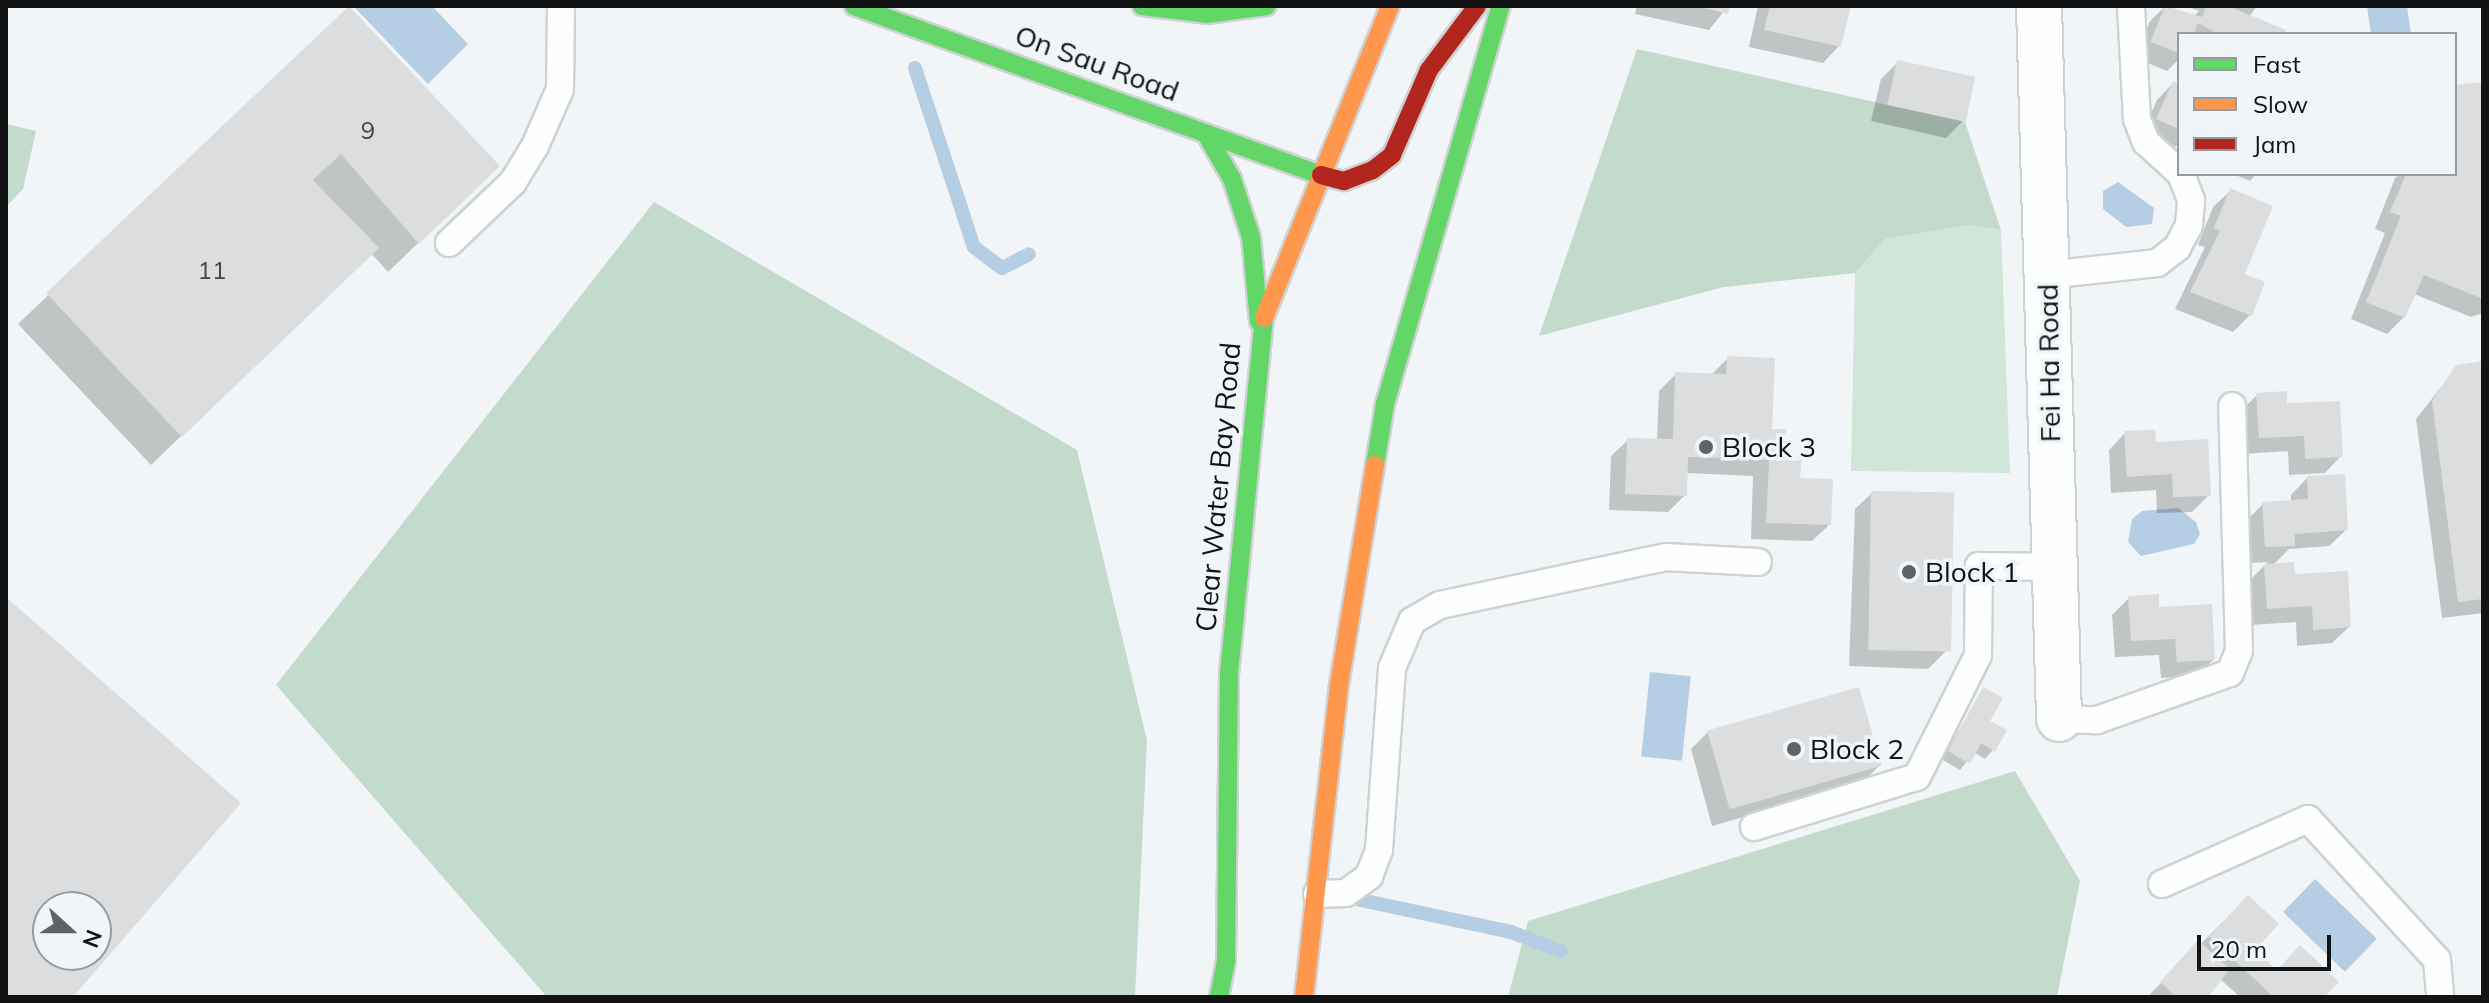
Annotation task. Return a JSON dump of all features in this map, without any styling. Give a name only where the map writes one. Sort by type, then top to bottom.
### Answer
[{"type":"main road","name":"On Sau Road","points":[[854,6],[1344,181],[1373,170],[1392,155],[1429,70],[1477,6]]},
{"type":"main road","points":[[1142,6],[1207,14],[1266,6]]},
{"type":"main road","name":"Clear Water Bay Road","points":[[1219,997],[1226,961],[1229,674],[1260,328],[1390,6]]},
{"type":"main road","points":[[1309,990],[1339,685],[1385,404],[1501,6]]},
{"type":"main road","points":[[1206,134],[1232,179],[1251,237],[1260,328]]},
{"type":"street","name":"Fei Ha Road","points":[[2039,6],[2059,719]]},
{"type":"lane","points":[[449,243],[513,182],[535,146],[560,89],[561,6]]},
{"type":"lane","points":[[2131,6],[2137,119],[2146,142],[2177,170]]},
{"type":"lane","points":[[2047,275],[2133,269],[2167,255],[2189,225],[2191,200],[2181,176]]},
{"type":"lane","points":[[2059,719],[2097,720],[2230,673],[2239,651],[2232,406]]},
{"type":"lane","points":[[1317,894],[1346,893],[1369,876],[1379,850],[1392,668],[1412,621],[1440,605],[1666,557],[1758,562]]},
{"type":"lane","points":[[1754,827],[1917,777],[1978,655],[1979,566],[2054,567]]},
{"type":"lane","points":[[2162,884],[2308,819],[2437,960],[2440,997]]},
{"type":"green space","points":[[1637,49],[1965,122],[2001,230],[1971,225],[1885,239],[1855,273],[1724,287],[1539,336]]},
{"type":"green space","points":[[6,124],[36,131],[23,189],[6,207]]},
{"type":"green space","points":[[654,202],[1077,450],[1147,740],[1135,997],[547,997],[276,685]]},
{"type":"green space","points":[[1971,225],[2001,230],[2010,473],[1851,471],[1855,273],[1885,239]]},
{"type":"green space","points":[[2015,771],[2080,881],[2057,997],[1508,997],[1528,921]]},
{"type":"water","points":[[432,6],[468,44],[428,84],[355,8]]},
{"type":"water","points":[[2367,6],[2407,6],[2411,32],[2371,32]]},
{"type":"water","points":[[2118,182],[2154,208],[2152,224],[2126,227],[2103,209],[2103,191]]},
{"type":"water","points":[[2178,508],[2196,522],[2200,534],[2194,544],[2141,556],[2128,542],[2132,519],[2142,511]]},
{"type":"water","points":[[1650,672],[1691,676],[1682,761],[1641,757]]},
{"type":"water","points":[[2315,879],[2377,939],[2345,972],[2283,912]]},
{"type":"building","points":[[349,6],[500,166],[419,244],[341,154],[313,180],[379,248],[182,437],[46,293]]},
{"type":"building","points":[[1696,6],[1730,6],[1728,14]]},
{"type":"building","points":[[1770,6],[1851,6],[1841,47],[1764,30]]},
{"type":"building","points":[[2165,6],[2202,17],[2206,6],[2228,6],[2286,30],[2214,32],[2198,23],[2195,32],[2177,32],[2177,52],[2150,42]]},
{"type":"building","points":[[1897,60],[1975,77],[1966,122],[1887,105]]},
{"type":"building","points":[[2173,81],[2177,82],[2177,128],[2156,119]]},
{"type":"building","points":[[2483,82],[2483,299],[2424,275],[2405,318],[2366,302],[2401,216],[2390,212],[2405,176],[2457,176],[2457,85]]},
{"type":"building","points":[[2230,188],[2273,206],[2245,274],[2265,282],[2252,316],[2190,292],[2220,231],[2214,228]]},
{"type":"building","name":"Block 3","points":[[1727,356],[1775,358],[1772,429],[1786,429],[1785,455],[1802,456],[1800,478],[1833,479],[1831,525],[1766,523],[1769,460],[1688,457],[1687,496],[1625,494],[1627,438],[1673,439],[1675,372],[1726,374]]},
{"type":"building","points":[[2483,361],[2483,599],[2458,602],[2432,401],[2456,365]]},
{"type":"building","points":[[2287,391],[2287,403],[2340,401],[2343,457],[2305,459],[2304,436],[2259,438],[2256,393]]},
{"type":"building","points":[[2155,430],[2156,442],[2208,439],[2211,496],[2173,497],[2172,474],[2127,477],[2124,431]]},
{"type":"building","points":[[2345,474],[2348,530],[2295,534],[2295,546],[2265,547],[2262,502],[2308,499],[2307,476]]},
{"type":"building","name":"Block 1","points":[[1871,491],[1954,492],[1951,651],[1868,650]]},
{"type":"building","points":[[2294,562],[2295,574],[2348,571],[2351,627],[2313,630],[2312,606],[2267,609],[2264,564]]},
{"type":"building","points":[[2159,594],[2159,607],[2212,604],[2215,660],[2177,662],[2175,639],[2131,641],[2128,596]]},
{"type":"building","points":[[6,597],[241,803],[112,952],[112,891],[32,891],[32,971],[96,971],[73,997],[6,997]]},
{"type":"building","name":"Block 2","points":[[1859,687],[1882,766],[1730,809],[1707,731]]},
{"type":"building","points":[[1983,687],[2003,698],[1990,721],[2007,730],[1995,752],[1981,743],[1970,764],[1948,751]]},
{"type":"building","points":[[2248,895],[2279,924],[2255,950],[2277,970],[2300,945],[2339,982],[2324,997],[2274,997],[2209,937]]},
{"type":"building","points":[[2198,940],[2230,969],[2208,997],[2176,997],[2160,982]]},
{"type":"waterway","points":[[915,68],[974,247],[1002,268],[1029,254]]},
{"type":"waterway","points":[[1356,899],[1511,932],[1560,951]]},
{"type":"traffic: fast","points":[[854,6],[1321,175]]},
{"type":"traffic: fast","points":[[1142,6],[1207,14],[1266,6]]},
{"type":"traffic: fast","points":[[1375,465],[1385,404],[1501,6]]},
{"type":"traffic: fast","points":[[1206,134],[1232,179],[1251,237],[1259,322]]},
{"type":"traffic: fast","points":[[1219,997],[1226,961],[1229,674],[1264,318]]},
{"type":"traffic: slow","points":[[1264,318],[1390,6]]},
{"type":"traffic: slow","points":[[1304,997],[1339,685],[1375,465]]},
{"type":"traffic: jam","points":[[1321,175],[1344,181],[1373,170],[1392,155],[1429,70],[1477,6]]},
{"type":"place","name":"Block 3","points":[[1706,447]]},
{"type":"place","name":"Block 1","points":[[1909,572]]},
{"type":"place","name":"Block 2","points":[[1794,749]]}]
